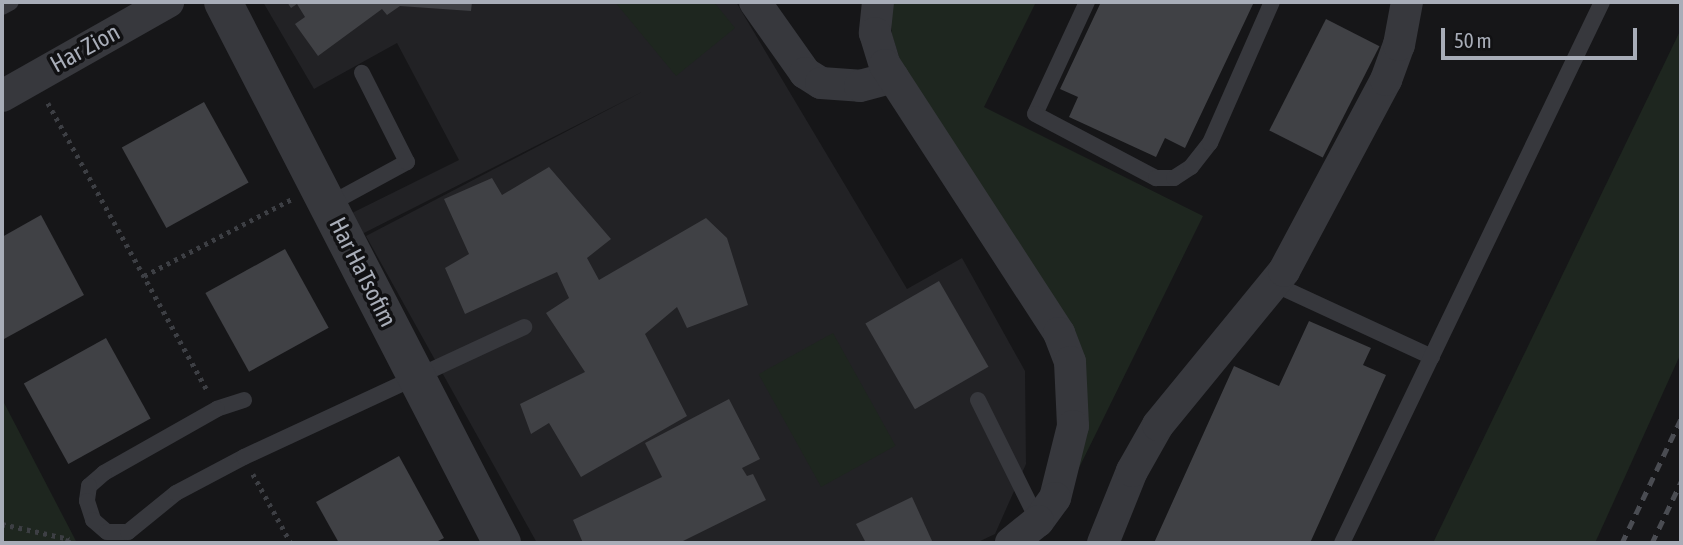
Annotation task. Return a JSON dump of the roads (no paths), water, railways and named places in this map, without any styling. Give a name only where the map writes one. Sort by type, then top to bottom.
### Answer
[{"type":"street","name":"Har Zion","points":[[2,96],[169,2]]},
{"type":"street","name":"Har HaTsofim","points":[[223,2],[502,543]]},
{"type":"street","points":[[755,2],[805,72],[821,83],[860,86],[893,77]]},
{"type":"street","points":[[878,2],[875,33],[893,77],[1059,332],[1070,362],[1073,426],[1068,452],[1055,498],[1022,537]]},
{"type":"street","points":[[1103,543],[1132,471],[1158,425],[1274,284],[1386,80],[1399,45],[1407,2]]},
{"type":"lane","points":[[2,7],[11,2]]},
{"type":"lane","points":[[1087,2],[1035,114],[1156,178],[1174,178],[1191,167],[1210,143],[1272,2]]},
{"type":"lane","points":[[1342,543],[1602,2]]},
{"type":"lane","points":[[323,195],[407,162],[362,73]]},
{"type":"lane","points":[[1274,284],[1432,357]]},
{"type":"lane","points":[[244,400],[217,409],[97,479],[89,486],[87,501],[93,520],[107,532],[128,532],[176,493],[244,457],[524,327]]},
{"type":"lane","points":[[978,400],[1022,537]]},
{"type":"railway","points":[[1622,543],[1681,419]]},
{"type":"railway","points":[[1652,543],[1681,482]]}]
